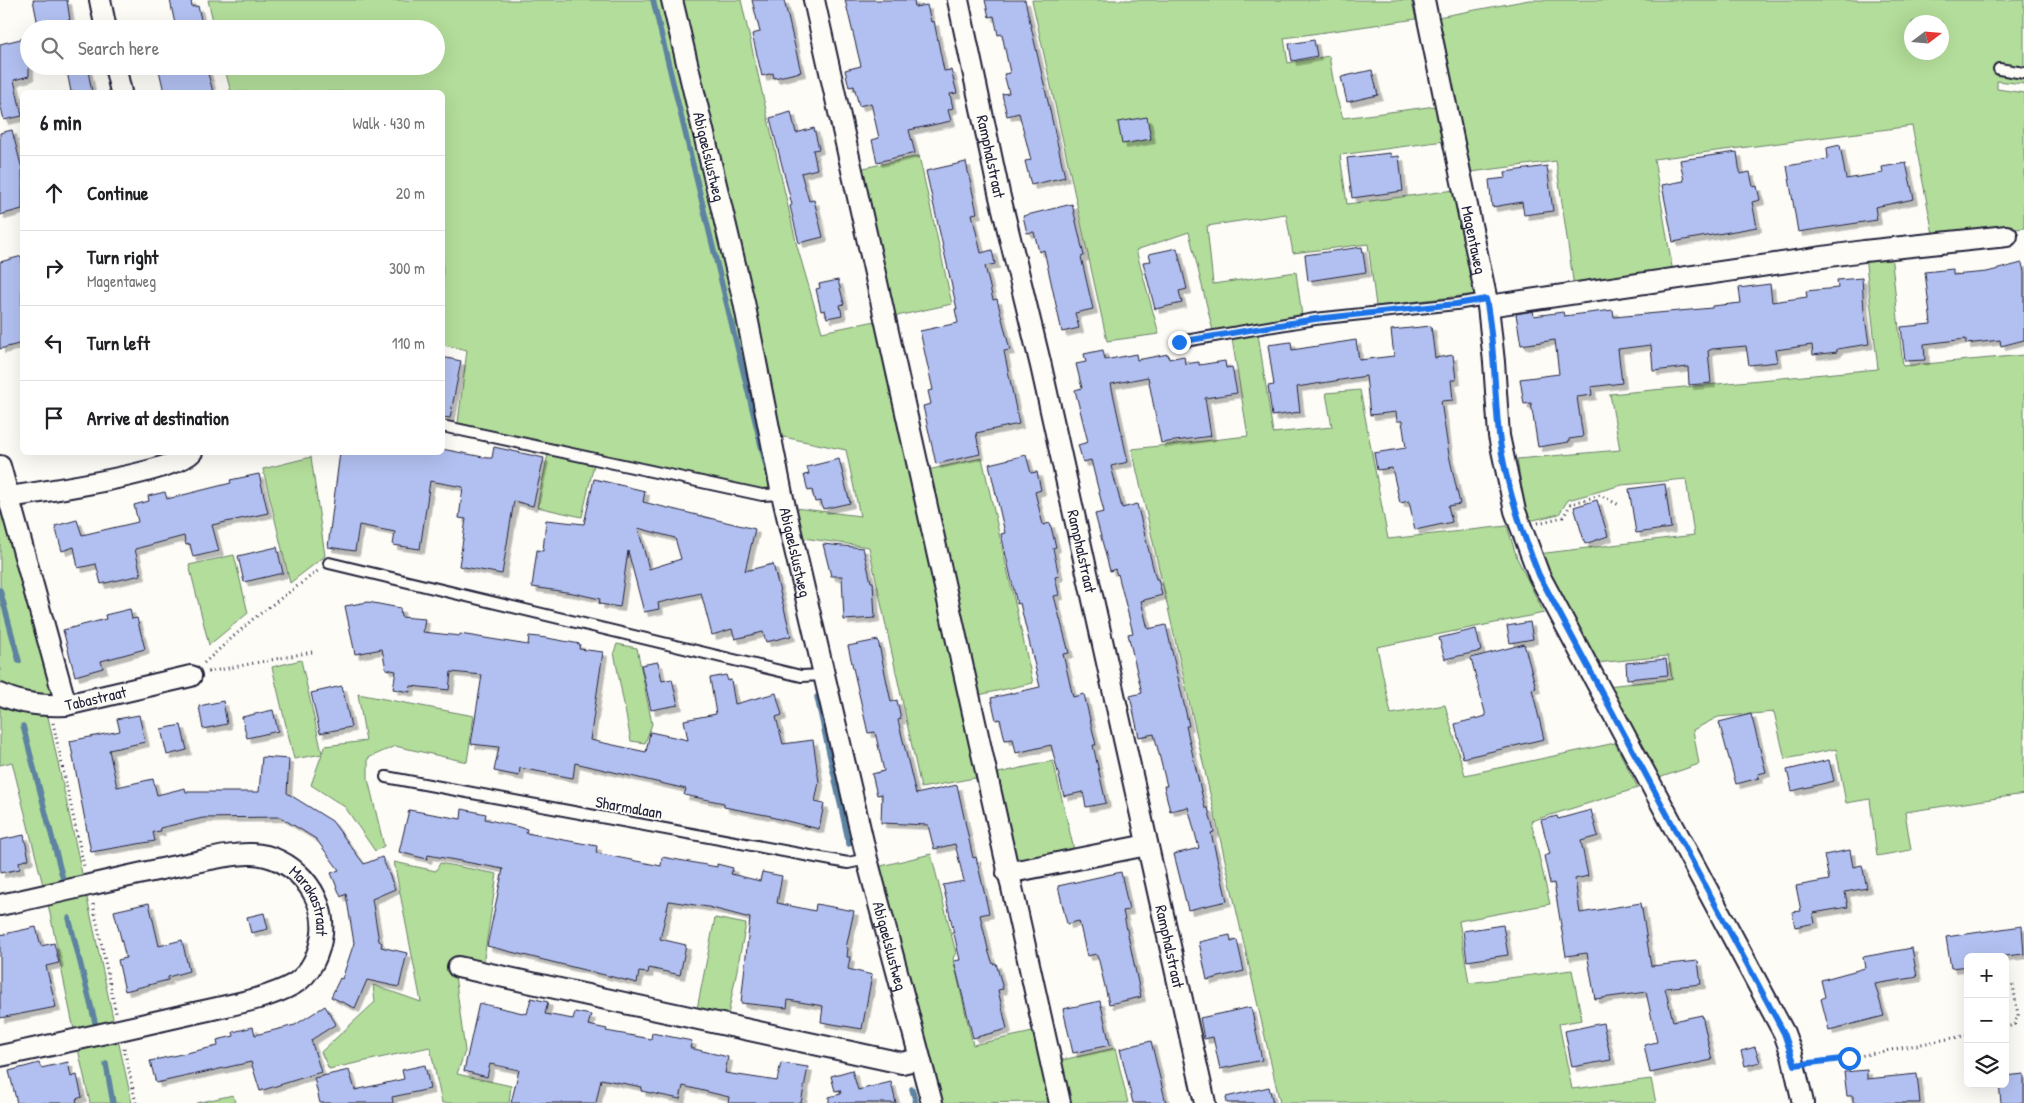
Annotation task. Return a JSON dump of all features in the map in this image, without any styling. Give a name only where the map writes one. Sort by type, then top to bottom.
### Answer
[{"type":"street","points":[[100,0],[104,20]]},
{"type":"street","name":"Abigaelslustweg","points":[[672,0],[744,302],[782,494],[867,859],[932,1103]]},
{"type":"street","points":[[814,0],[1060,1103]]},
{"type":"street","name":"Ramphalstraat","points":[[958,0],[1204,1103]]},
{"type":"street","name":"Magentaweg","points":[[1424,0],[1487,302],[1500,436],[1520,527],[1539,575],[1784,1033],[1795,1065],[1803,1103]]},
{"type":"street","points":[[117,75],[121,90]]},
{"type":"street","points":[[1487,302],[1864,251],[2007,236]]},
{"type":"street","points":[[9,497],[91,483],[169,465],[189,455]]},
{"type":"street","points":[[0,466],[66,705]]},
{"type":"street","name":"Tabastraat","points":[[0,694],[34,704],[49,706],[66,705],[191,676]]},
{"type":"street","points":[[1007,872],[1147,845]]},
{"type":"street","name":"Marakastraat","points":[[0,905],[226,856],[252,854],[276,858],[292,867],[303,878],[312,892],[319,910],[322,930],[319,949],[311,966],[294,984],[267,995],[0,1056]]},
{"type":"street","points":[[458,967],[902,1063],[920,1059]]},
{"type":"lane","points":[[1999,69],[2024,72]]},
{"type":"lane","points":[[1179,342],[1315,319],[1487,302]]},
{"type":"lane","points":[[445,427],[762,495],[782,494]]},
{"type":"lane","points":[[329,563],[801,676],[825,675]]},
{"type":"lane","name":"Sharmalaan","points":[[386,777],[848,863],[867,859]]},
{"type":"path","points":[[1520,527],[1563,517],[1571,504],[1600,495],[1621,506]]},
{"type":"path","points":[[191,676],[253,619],[329,563]]},
{"type":"path","points":[[191,676],[312,652]]},
{"type":"path","points":[[2009,1027],[2016,1024],[2018,1016],[2012,985]]},
{"type":"path","points":[[1795,1065],[1849,1058],[1964,1036]]},
{"type":"green space","points":[[208,0],[667,0],[776,489],[765,491],[458,423],[467,350],[445,345],[445,90],[230,90],[226,75],[445,75],[445,20],[213,20]]},
{"type":"green space","points":[[677,0],[741,0],[797,246],[822,332],[880,320],[980,777],[921,788],[869,547],[803,538],[795,508],[860,516],[846,450],[774,435]]},
{"type":"green space","points":[[1032,0],[1411,0],[1416,19],[1284,38],[1288,63],[1329,56],[1336,96],[1343,118],[1436,106],[1444,141],[1340,155],[1347,204],[1455,190],[1478,294],[1376,306],[1368,244],[1293,253],[1286,214],[1207,226],[1213,284],[1296,272],[1302,316],[1213,331],[1189,232],[1136,250],[1159,334],[1107,341]]},
{"type":"green space","points":[[1529,0],[2024,0],[2024,84],[1997,81],[1997,89],[2024,93],[2024,228],[1934,239],[1912,126],[1654,159],[1673,273],[1574,287],[1556,161],[1471,172],[1438,17]]},
{"type":"green space","points":[[919,156],[952,304],[892,317],[859,169]]},
{"type":"green space","points":[[1891,254],[1903,366],[2024,355],[2024,794],[1905,812],[1911,850],[1877,856],[1870,799],[1846,803],[1836,749],[1785,759],[1774,712],[1718,717],[1693,730],[1699,764],[1656,779],[1607,686],[1672,679],[1668,656],[1596,663],[1538,554],[1694,535],[1686,479],[1622,485],[1568,500],[1559,514],[1529,521],[1517,459],[1620,450],[1610,394],[1878,369],[1865,256]]},
{"type":"green space","points":[[1258,334],[1273,433],[1332,427],[1326,393],[1360,390],[1388,539],[1507,526],[1517,558],[1544,613],[1377,647],[1391,714],[1445,705],[1465,775],[1615,743],[1638,788],[1531,821],[1550,904],[1459,921],[1469,983],[1572,970],[1582,1020],[1559,1024],[1572,1089],[1651,1079],[1656,1103],[1280,1103],[1132,449],[1248,436],[1232,339]]},
{"type":"green space","points":[[548,454],[594,464],[582,517],[537,507]]},
{"type":"green space","points":[[311,457],[325,556],[290,583],[263,469]]},
{"type":"green space","points":[[982,458],[1033,683],[974,696],[923,471]]},
{"type":"green space","points":[[0,486],[55,696],[48,698],[0,686]]},
{"type":"green space","points":[[234,555],[248,613],[209,645],[189,565]]},
{"type":"green space","points":[[617,644],[637,648],[652,724],[645,743],[631,741],[614,652]]},
{"type":"green space","points":[[301,660],[322,753],[325,746],[366,741],[358,694],[474,716],[467,762],[395,746],[368,758],[368,779],[384,846],[375,851],[345,807],[311,785],[322,754],[294,759],[272,667]]},
{"type":"green space","points":[[0,702],[43,713],[48,717],[83,878],[44,889],[12,762],[0,765]]},
{"type":"green space","points":[[1053,761],[1074,850],[1029,860],[1018,858],[1011,851],[994,774]]},
{"type":"green space","points":[[931,854],[956,953],[953,958],[973,1045],[1037,1031],[1054,1102],[938,1103],[877,867]]},
{"type":"green space","points":[[394,862],[436,871],[440,863],[497,874],[483,965],[453,960],[465,1051],[457,1074],[511,1086],[509,1103],[442,1103],[430,1047],[329,1069],[321,1052],[375,1002],[373,985],[421,1002]]},
{"type":"green space","points":[[83,896],[87,898],[113,1018],[112,1022],[74,1030],[48,904]]},
{"type":"green space","points":[[715,918],[746,924],[728,1015],[697,1009]]},
{"type":"green space","points":[[115,1040],[119,1044],[132,1103],[90,1103],[78,1049]]},
{"type":"green space","points":[[1115,1048],[1128,1103],[1068,1103],[1058,1061]]},
{"type":"green space","points":[[233,1095],[235,1103],[197,1103]]},
{"type":"building","points":[[33,0],[67,0],[70,20],[37,20]]},
{"type":"building","points":[[170,0],[191,0],[192,7],[198,6],[201,20],[174,20]]},
{"type":"building","points":[[752,0],[784,0],[801,72],[774,78],[773,73],[762,76],[752,34],[760,32]]},
{"type":"building","points":[[845,0],[914,0],[915,7],[927,5],[931,22],[934,21],[944,71],[951,70],[957,93],[950,94],[953,108],[948,110],[951,121],[909,130],[915,153],[877,162],[872,140],[879,138],[871,103],[859,106],[854,86],[849,87],[845,70],[861,66]]},
{"type":"building","points":[[985,0],[1025,0],[1065,177],[1031,185],[1025,161],[1031,160],[1019,113],[1007,116],[1002,94],[1009,93],[1004,74],[1010,73],[1002,34],[998,35],[994,16],[989,17]]},
{"type":"building","points":[[20,39],[20,75],[29,75],[14,80],[20,107],[20,116],[4,120],[0,103],[0,44]]},
{"type":"building","points":[[1314,40],[1317,56],[1292,61],[1289,44]]},
{"type":"building","points":[[1372,70],[1378,95],[1347,102],[1341,77]]},
{"type":"building","points":[[68,75],[89,75],[92,90],[71,90]]},
{"type":"building","points":[[160,75],[208,75],[212,90],[164,90]]},
{"type":"building","points":[[791,112],[796,133],[814,128],[819,149],[813,150],[817,169],[801,173],[809,201],[814,200],[823,237],[799,243],[790,206],[792,205],[770,118]]},
{"type":"building","points":[[1147,117],[1151,139],[1122,144],[1118,122]]},
{"type":"building","points":[[12,130],[20,161],[20,210],[0,215],[0,133]]},
{"type":"building","points":[[1840,145],[1846,179],[1883,173],[1882,167],[1906,163],[1914,199],[1875,207],[1877,220],[1798,232],[1787,166],[1828,159],[1827,148]]},
{"type":"building","points":[[1737,152],[1740,174],[1750,172],[1753,187],[1757,186],[1760,200],[1752,202],[1757,227],[1673,242],[1662,185],[1684,181],[1680,160]]},
{"type":"building","points":[[1390,153],[1391,157],[1399,156],[1403,191],[1352,198],[1347,158]]},
{"type":"building","points":[[966,162],[977,213],[972,214],[981,253],[992,250],[995,264],[985,266],[993,300],[997,299],[1010,350],[1004,351],[1019,424],[976,433],[980,454],[936,464],[923,406],[931,404],[928,391],[933,390],[920,331],[958,323],[955,309],[957,309],[926,171]]},
{"type":"building","points":[[1547,166],[1553,211],[1524,215],[1522,202],[1492,207],[1489,180],[1506,178],[1505,172]]},
{"type":"building","points":[[1072,204],[1084,256],[1081,257],[1093,309],[1075,313],[1079,328],[1062,332],[1044,250],[1039,252],[1034,232],[1027,233],[1023,216]]},
{"type":"building","points":[[1362,247],[1366,272],[1308,281],[1305,255]]},
{"type":"building","points":[[1177,248],[1187,289],[1179,291],[1182,303],[1155,309],[1143,262],[1151,261],[1149,254]]},
{"type":"building","points":[[20,257],[20,344],[0,349],[0,262]]},
{"type":"building","points":[[2022,263],[2024,272],[2024,340],[2001,346],[2000,340],[1966,344],[1966,339],[1924,344],[1925,360],[1905,361],[1901,327],[1931,324],[1925,272],[1953,269],[1953,275],[1987,272]]},
{"type":"building","points":[[1862,278],[1869,344],[1837,349],[1837,352],[1813,355],[1812,345],[1775,350],[1777,362],[1749,365],[1746,346],[1712,349],[1708,351],[1711,383],[1689,385],[1688,367],[1653,371],[1651,345],[1618,349],[1622,383],[1591,387],[1592,395],[1577,397],[1583,437],[1569,439],[1569,442],[1538,447],[1531,403],[1524,404],[1520,379],[1559,374],[1555,340],[1521,345],[1516,314],[1533,311],[1534,316],[1563,312],[1564,316],[1613,310],[1614,317],[1712,308],[1712,306],[1741,303],[1739,288],[1770,284],[1772,302],[1807,297],[1806,291],[1838,288],[1837,280]]},
{"type":"building","points":[[838,280],[844,304],[840,305],[842,315],[827,318],[825,310],[821,311],[816,289],[820,288],[819,284]]},
{"type":"building","points":[[1431,326],[1435,358],[1453,355],[1456,380],[1451,380],[1453,400],[1441,401],[1449,455],[1460,504],[1448,506],[1452,522],[1415,530],[1409,501],[1400,503],[1392,468],[1377,470],[1374,453],[1406,448],[1402,421],[1397,421],[1396,412],[1370,415],[1366,376],[1297,387],[1300,412],[1272,416],[1268,386],[1274,385],[1268,345],[1291,342],[1292,350],[1356,340],[1359,360],[1394,356],[1391,330]]},
{"type":"building","points":[[1103,350],[1105,360],[1136,354],[1137,360],[1168,354],[1169,359],[1184,356],[1185,364],[1199,362],[1199,365],[1225,361],[1226,368],[1232,367],[1237,393],[1205,398],[1211,436],[1161,443],[1148,377],[1111,384],[1128,462],[1111,466],[1122,508],[1137,504],[1156,579],[1158,579],[1162,595],[1141,601],[1148,629],[1166,625],[1189,726],[1186,726],[1205,808],[1208,808],[1214,832],[1211,833],[1227,901],[1188,910],[1174,854],[1199,848],[1188,807],[1170,811],[1164,786],[1167,786],[1154,734],[1139,737],[1130,696],[1142,693],[1128,634],[1133,633],[1118,574],[1115,569],[1110,571],[1095,514],[1104,512],[1091,460],[1083,462],[1078,445],[1088,442],[1075,390],[1082,388],[1076,364],[1086,362],[1084,354]]},
{"type":"building","points":[[445,358],[461,361],[450,418],[445,417]]},
{"type":"building","points":[[494,447],[544,458],[533,506],[514,501],[502,574],[459,566],[466,519],[459,518],[463,487],[430,481],[420,549],[393,545],[395,532],[359,525],[355,551],[328,547],[340,455],[445,455],[445,450],[492,458]]},
{"type":"building","points":[[1026,455],[1031,473],[1037,472],[1041,490],[1035,492],[1043,525],[1050,523],[1056,547],[1053,548],[1059,576],[1055,577],[1059,595],[1054,596],[1069,653],[1063,654],[1073,697],[1084,694],[1096,745],[1093,745],[1106,803],[1086,807],[1083,792],[1064,796],[1051,745],[1016,753],[1013,739],[1005,740],[1000,719],[996,720],[991,698],[1040,687],[1020,603],[1017,604],[1001,534],[1005,533],[989,464]]},
{"type":"building","points":[[839,459],[850,503],[823,509],[821,501],[815,502],[812,490],[808,491],[804,475],[809,474],[807,467]]},
{"type":"building","points":[[259,474],[268,513],[212,525],[219,551],[193,557],[190,544],[186,545],[184,536],[135,549],[141,575],[101,584],[96,564],[78,568],[74,547],[62,551],[55,526],[77,520],[82,535],[138,522],[134,505],[149,501],[148,496],[165,492],[167,499],[231,483],[230,480]]},
{"type":"building","points":[[594,479],[645,491],[643,502],[755,529],[745,571],[773,564],[791,636],[766,642],[763,632],[735,639],[732,629],[712,635],[701,593],[658,603],[659,609],[644,612],[628,551],[620,607],[599,604],[600,599],[532,587],[537,550],[543,551],[546,520],[584,524]],"holes":[[[638,528],[675,538],[681,559],[649,569]]]},
{"type":"building","points":[[1665,484],[1671,528],[1636,533],[1629,489]]},
{"type":"building","points":[[1597,500],[1608,536],[1585,544],[1574,507]]},
{"type":"building","points":[[823,544],[863,548],[871,582],[873,582],[875,618],[844,620],[842,576],[831,576]]},
{"type":"building","points":[[277,547],[283,573],[244,582],[238,556]]},
{"type":"building","points":[[368,602],[400,608],[401,617],[425,619],[423,632],[460,636],[460,634],[528,645],[529,636],[547,638],[580,644],[579,649],[603,652],[590,740],[646,752],[650,732],[688,740],[684,720],[716,714],[710,678],[726,675],[728,681],[731,680],[735,704],[776,693],[782,715],[776,717],[783,744],[813,740],[819,782],[815,802],[824,804],[819,829],[771,816],[724,807],[724,803],[684,795],[686,789],[575,763],[573,778],[520,768],[519,776],[494,771],[499,747],[471,744],[482,675],[451,672],[449,690],[411,686],[410,692],[393,689],[396,671],[386,669],[382,649],[355,654],[345,606]]},
{"type":"building","points":[[130,609],[132,619],[137,618],[145,649],[101,661],[103,668],[75,676],[63,630],[106,619],[105,615]]},
{"type":"building","points":[[1530,622],[1533,639],[1510,643],[1507,626]]},
{"type":"building","points":[[1476,629],[1481,651],[1445,659],[1439,638]]},
{"type":"building","points":[[878,640],[891,702],[897,700],[901,719],[898,720],[916,794],[957,785],[973,858],[976,857],[989,913],[980,915],[989,953],[993,964],[996,963],[1003,989],[998,990],[1007,1029],[973,1038],[954,961],[960,960],[943,885],[964,881],[955,844],[934,849],[928,825],[881,823],[882,794],[877,795],[872,774],[884,771],[875,732],[868,733],[848,646]]},
{"type":"building","points":[[1524,644],[1536,688],[1532,689],[1544,739],[1463,758],[1455,724],[1486,716],[1471,658]]},
{"type":"building","points":[[1666,659],[1668,675],[1627,679],[1626,663]]},
{"type":"building","points":[[658,662],[662,681],[672,679],[678,705],[651,710],[641,665]]},
{"type":"building","points":[[342,686],[351,727],[320,733],[311,693]]},
{"type":"building","points":[[223,701],[227,724],[203,729],[199,706]]},
{"type":"building","points":[[273,710],[278,731],[247,738],[242,717]]},
{"type":"building","points":[[1751,714],[1766,772],[1758,774],[1759,778],[1736,784],[1719,722]]},
{"type":"building","points":[[139,715],[145,742],[109,750],[117,787],[153,779],[157,795],[185,788],[186,792],[259,792],[262,757],[289,759],[287,793],[332,821],[364,864],[382,857],[395,889],[372,899],[379,941],[382,943],[381,947],[407,953],[399,987],[367,980],[355,1008],[331,997],[340,978],[342,979],[354,943],[346,894],[341,897],[331,873],[339,870],[316,839],[280,817],[203,818],[160,828],[161,831],[153,832],[155,841],[91,852],[70,741],[120,731],[117,719]]},
{"type":"building","points":[[181,725],[187,750],[167,755],[161,729]]},
{"type":"building","points":[[1829,760],[1834,781],[1792,791],[1787,770]]},
{"type":"building","points":[[462,809],[486,814],[485,819],[527,829],[526,833],[597,846],[596,853],[661,866],[662,857],[717,867],[717,864],[733,868],[731,874],[760,881],[762,872],[782,876],[777,903],[815,911],[816,904],[854,911],[846,948],[848,948],[847,957],[850,957],[848,969],[872,975],[862,1029],[821,1022],[823,1006],[788,1000],[787,1008],[741,1003],[750,918],[708,907],[669,901],[660,939],[686,945],[680,975],[649,968],[648,973],[639,972],[637,983],[487,946],[503,869],[428,855],[427,859],[399,852],[409,810],[461,819]]},
{"type":"building","points":[[1591,810],[1598,836],[1581,841],[1588,876],[1575,879],[1580,913],[1641,903],[1651,966],[1698,961],[1701,984],[1665,988],[1673,1021],[1702,1015],[1712,1060],[1650,1073],[1644,1045],[1657,1042],[1646,992],[1595,999],[1587,953],[1566,956],[1554,883],[1550,884],[1544,856],[1550,854],[1541,820],[1557,816],[1558,819]]},
{"type":"building","points":[[24,835],[29,859],[19,862],[20,869],[0,873],[0,840]]},
{"type":"building","points":[[1850,850],[1853,867],[1862,865],[1867,888],[1845,892],[1848,907],[1813,913],[1815,923],[1795,927],[1792,912],[1801,911],[1796,886],[1829,880],[1824,855]]},
{"type":"building","points":[[1121,872],[1129,910],[1123,911],[1141,997],[1109,1004],[1096,954],[1087,956],[1079,921],[1067,924],[1058,886]]},
{"type":"building","points":[[149,903],[159,946],[182,940],[189,971],[168,977],[168,980],[125,991],[118,960],[126,958],[114,911]]},
{"type":"building","points":[[264,913],[268,929],[251,933],[247,917]]},
{"type":"building","points":[[1503,925],[1508,955],[1467,961],[1463,931]]},
{"type":"building","points":[[2022,926],[2024,954],[2009,956],[2009,953],[1964,953],[1964,966],[1951,968],[1946,937]]},
{"type":"building","points":[[36,927],[41,946],[54,943],[59,963],[46,966],[56,1007],[0,1018],[0,935]]},
{"type":"building","points":[[1230,935],[1231,942],[1237,940],[1244,971],[1207,980],[1199,942]]},
{"type":"building","points":[[1912,948],[1917,977],[1875,984],[1884,1016],[1829,1030],[1821,999],[1825,997],[1821,980],[1865,968],[1863,957]]},
{"type":"building","points":[[531,998],[548,1002],[545,1014],[573,1019],[575,1012],[591,1015],[588,1025],[607,1029],[606,1031],[651,1039],[652,1033],[692,1041],[690,1048],[728,1057],[725,1073],[777,1081],[781,1063],[808,1067],[801,1103],[728,1103],[729,1097],[683,1086],[680,1099],[641,1091],[642,1087],[601,1079],[596,1103],[511,1103],[519,1070],[490,1064],[487,1077],[464,1071],[479,1003],[527,1014]]},
{"type":"building","points":[[1100,1001],[1110,1045],[1073,1053],[1063,1009]]},
{"type":"building","points":[[325,1006],[336,1024],[311,1040],[321,1072],[260,1091],[251,1062],[156,1083],[150,1061],[218,1046],[217,1040],[234,1036],[233,1032],[253,1027],[255,1035],[295,1025]]},
{"type":"building","points":[[1251,1007],[1262,1060],[1220,1069],[1213,1037],[1204,1039],[1200,1018]]},
{"type":"building","points":[[1603,1023],[1611,1060],[1572,1067],[1565,1031]]},
{"type":"building","points":[[1151,1041],[1166,1103],[1133,1103],[1120,1049]]},
{"type":"building","points":[[1755,1047],[1760,1062],[1745,1066],[1741,1051]]},
{"type":"building","points":[[68,1062],[71,1077],[77,1075],[82,1097],[76,1099],[77,1103],[17,1103],[9,1071],[39,1063],[41,1068]]},
{"type":"building","points":[[425,1065],[430,1089],[392,1097],[393,1103],[320,1103],[314,1078],[349,1070],[355,1090],[404,1079],[402,1070]]},
{"type":"building","points":[[852,1070],[858,1090],[891,1082],[896,1103],[829,1103],[829,1097],[841,1094],[840,1090],[835,1091],[831,1076]]},
{"type":"building","points":[[1867,1070],[1867,1079],[1917,1074],[1920,1103],[1853,1103],[1853,1096],[1847,1096],[1844,1072]]},
{"type":"building","points":[[2024,1074],[2024,1103],[2001,1103],[1999,1088],[2009,1088],[2009,1076]]},
{"type":"building","points":[[1269,1087],[1273,1103],[1227,1103],[1226,1097]]},
{"type":"waterway","points":[[653,0],[768,474]]},
{"type":"waterway","points":[[0,590],[19,661]]},
{"type":"waterway","points":[[817,697],[849,844]]},
{"type":"waterway","points":[[23,726],[64,883]]},
{"type":"waterway","points":[[69,918],[95,1022]]},
{"type":"waterway","points":[[106,1064],[113,1103]]},
{"type":"waterway","points":[[912,1089],[916,1103]]},
{"type":"route","points":[[1179,342],[1315,319],[1486,299],[1494,362],[1500,436],[1515,511],[1539,575],[1784,1033],[1795,1065],[1849,1058]]}]
